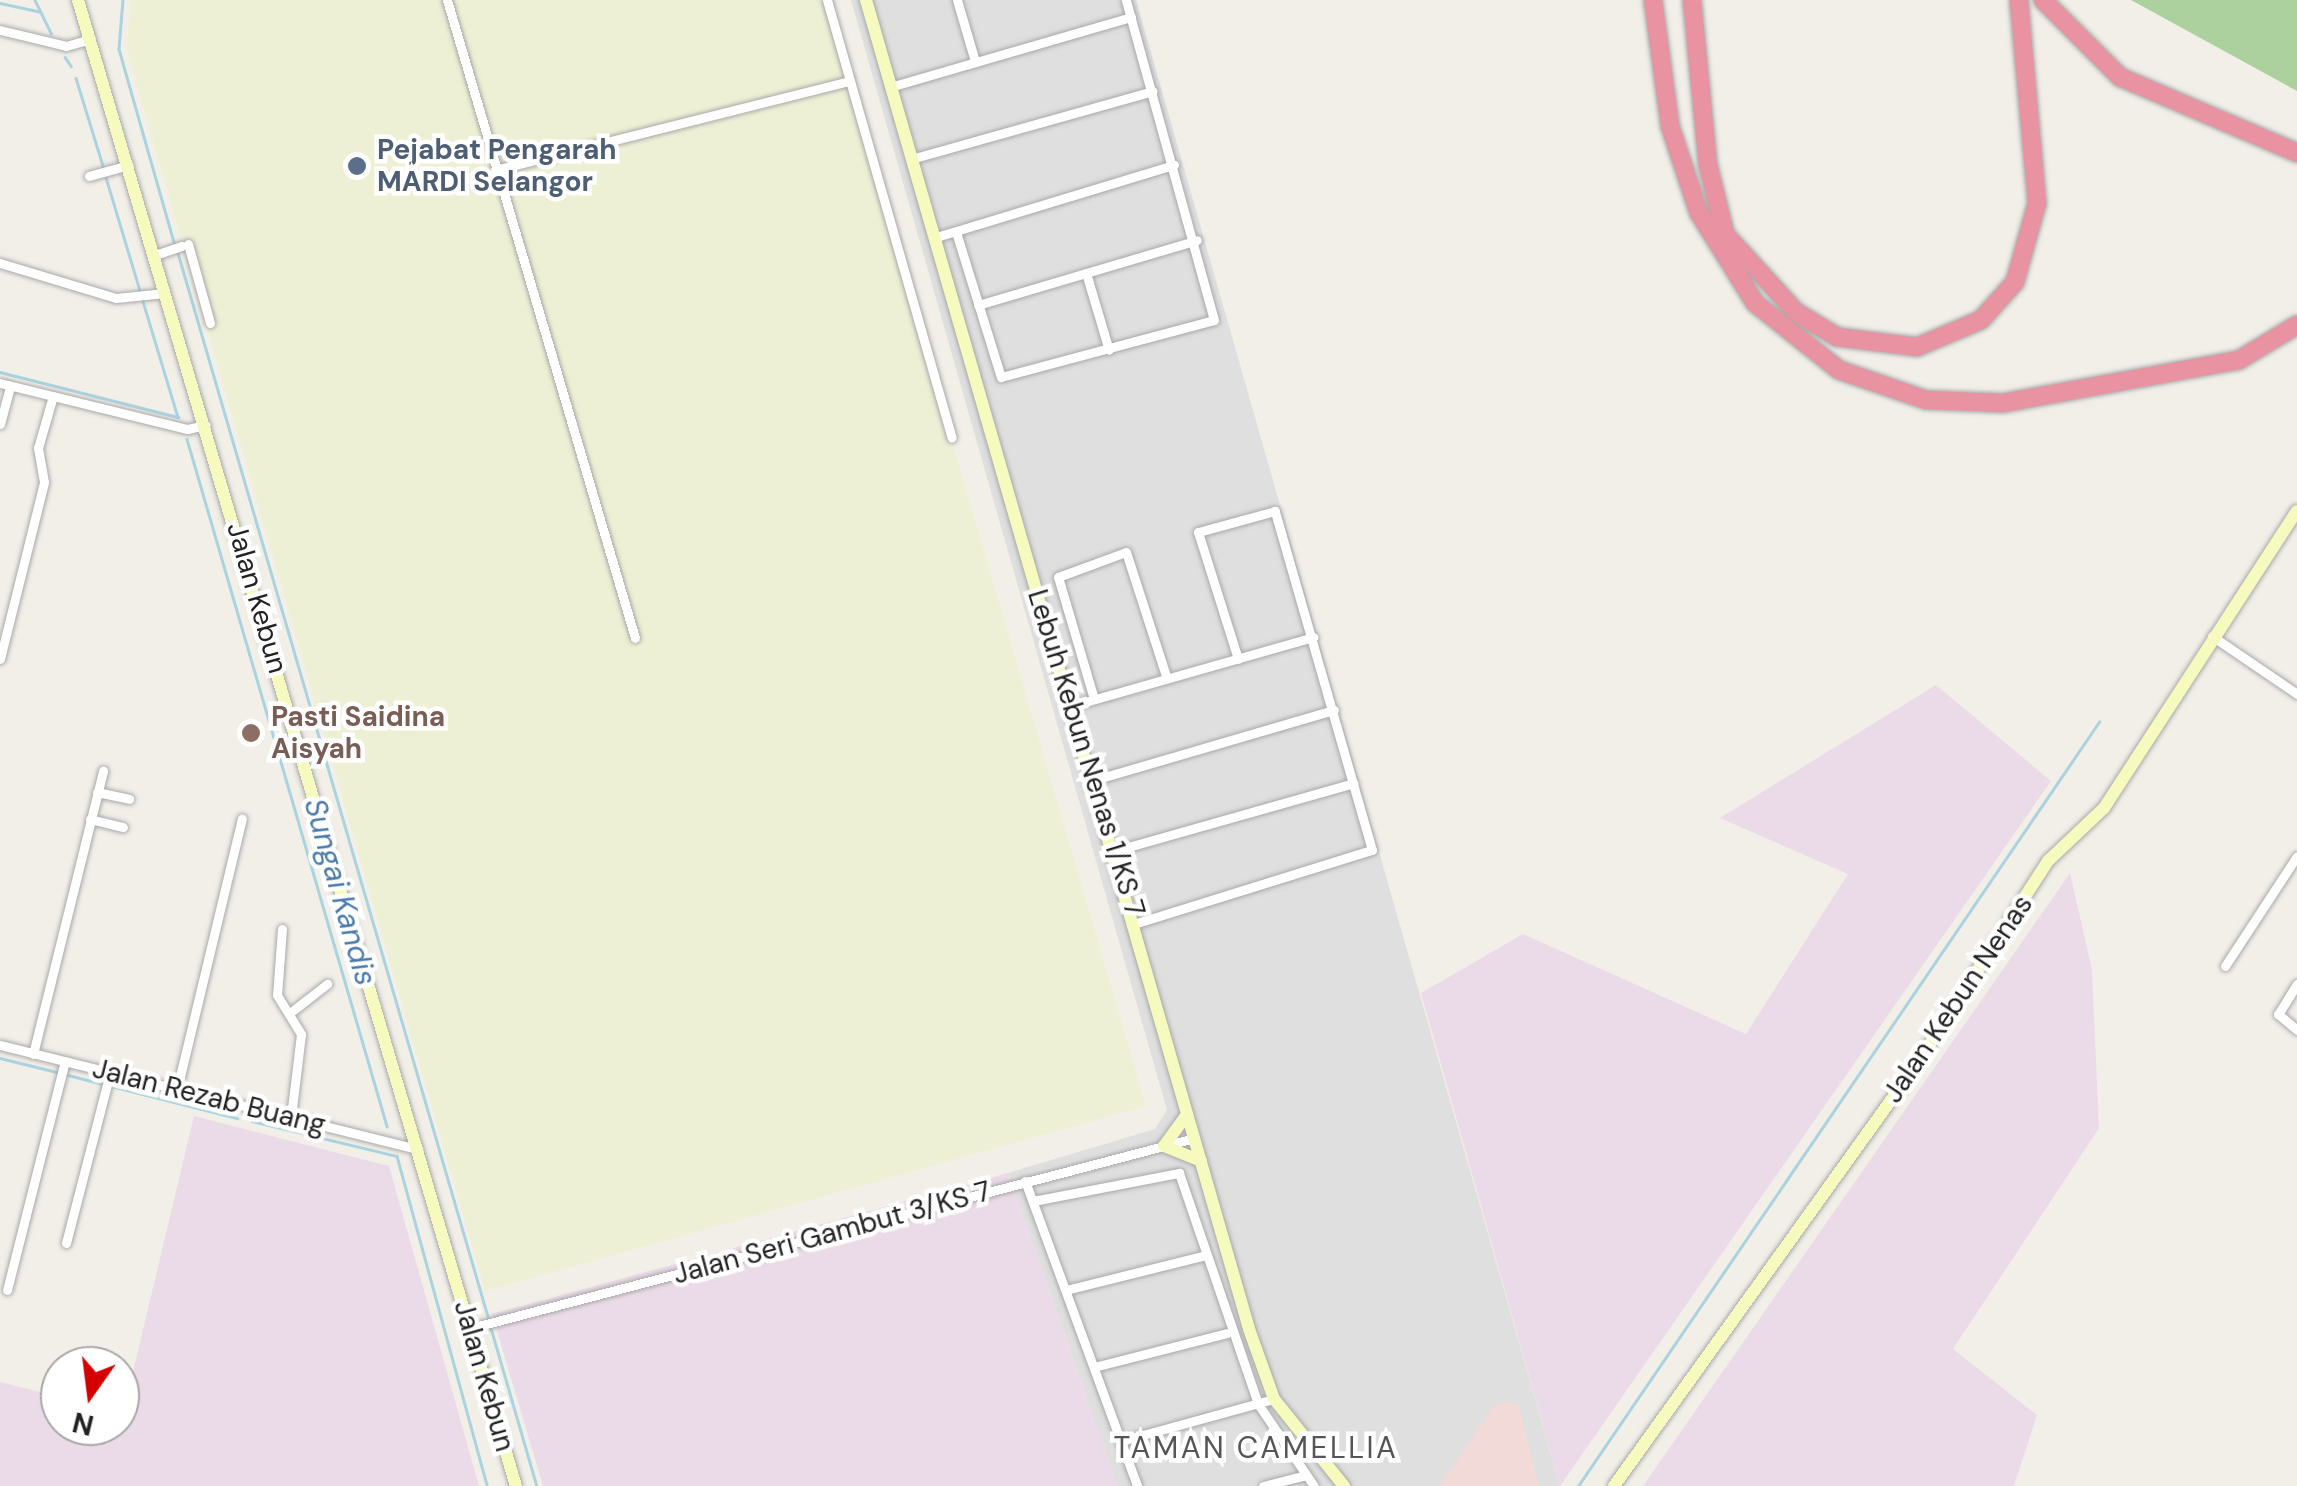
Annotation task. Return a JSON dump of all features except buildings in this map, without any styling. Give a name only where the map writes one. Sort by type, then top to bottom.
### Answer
[{"type":"highway","points":[[1653,0],[1688,188],[1768,317],[1820,360],[1888,391],[1978,404],[2179,376],[2258,352],[2297,325]]},
{"type":"highway","points":[[1692,0],[1723,232],[1758,290],[1811,339]]},
{"type":"highway","points":[[1723,232],[1796,312],[1837,338],[1895,348],[1964,329],[2015,282],[2032,235],[2034,85],[2020,0]]},
{"type":"highway","points":[[2043,0],[2120,77],[2297,152]]},
{"type":"street","name":"Jalan Kebun","points":[[78,0],[155,256],[159,295],[206,425],[418,1149],[483,1325],[516,1486]]},
{"type":"street","points":[[448,0],[635,638]]},
{"type":"street","points":[[827,0],[952,438]]},
{"type":"street","name":"Lebuh Kebun Nenas 1/KS 7","points":[[866,0],[1137,923],[1194,1138],[1274,1398],[1344,1486]]},
{"type":"street","points":[[957,0],[976,62]]},
{"type":"street","points":[[956,232],[1001,377],[1214,320],[1198,240],[1126,0]]},
{"type":"street","points":[[890,87],[1130,17]]},
{"type":"street","points":[[0,30],[66,46],[90,39]]},
{"type":"street","points":[[495,170],[850,81]]},
{"type":"street","points":[[911,159],[1153,91]]},
{"type":"street","points":[[99,174],[129,165]]},
{"type":"street","points":[[933,238],[1174,166]]},
{"type":"street","points":[[978,305],[1198,240]]},
{"type":"street","points":[[155,256],[184,245],[210,323]]},
{"type":"street","points":[[0,263],[138,300],[159,295]]},
{"type":"street","points":[[1086,273],[1109,350]]},
{"type":"street","points":[[0,424],[5,384],[187,429],[206,425]]},
{"type":"street","points":[[0,659],[44,482],[38,448],[53,396]]},
{"type":"street","points":[[1137,923],[1371,853],[1334,710],[1270,511],[1198,532],[1238,659]]},
{"type":"street","name":"Jalan Kebun Nenas","points":[[1614,1486],[1908,1076],[2048,861],[2104,808],[2211,635],[2297,512]]},
{"type":"street","points":[[1094,700],[1058,580],[1126,552],[1167,679]]},
{"type":"street","points":[[2211,635],[2297,694]]},
{"type":"street","points":[[1071,706],[1312,638]]},
{"type":"street","points":[[1094,780],[1334,710]]},
{"type":"street","points":[[33,1054],[103,771]]},
{"type":"street","points":[[1114,851],[1354,783]]},
{"type":"street","points":[[97,792],[129,799]]},
{"type":"street","points":[[90,818],[122,826]]},
{"type":"street","points":[[176,1089],[242,819]]},
{"type":"street","points":[[2225,966],[2297,856]]},
{"type":"street","points":[[282,929],[276,982],[301,1034],[291,1118]]},
{"type":"street","points":[[291,1012],[327,984]]},
{"type":"street","points":[[2297,984],[2278,1014],[2297,1030]]},
{"type":"street","name":"Jalan Rezab Buang","points":[[0,1045],[109,1079],[176,1089],[418,1149]]},
{"type":"street","points":[[7,1290],[64,1064]]},
{"type":"street","points":[[66,1243],[109,1079]]},
{"type":"street","points":[[1187,1114],[1164,1146],[1201,1161]]},
{"type":"street","name":"Jalan Seri Gambut 3/KS 7","points":[[483,1325],[1194,1138]]},
{"type":"street","points":[[1033,1200],[1173,1171],[1193,1216],[1227,1333],[1258,1404],[1314,1486]]},
{"type":"street","points":[[1025,1180],[1137,1486]]},
{"type":"street","points":[[1066,1290],[1206,1255]]},
{"type":"street","points":[[1094,1367],[1227,1333]]},
{"type":"street","points":[[1121,1440],[1274,1398]]},
{"type":"street","points":[[1263,1486],[1306,1475]]},
{"type":"shaded area","points":[[851,0],[1136,0],[1560,1486],[1117,1486],[1008,1173],[1155,1129],[1167,1110]]},
{"type":"shaded area","points":[[1936,685],[2051,781],[1560,1486],[1421,993],[1523,934],[1746,1034],[1848,874],[1720,818]]},
{"type":"shaded area","points":[[2070,873],[2092,970],[2099,1128],[1953,1349],[2037,1415],[2014,1486],[1643,1486]]},
{"type":"shaded area","points":[[194,1116],[389,1166],[479,1486],[0,1486],[0,1382],[40,1392],[40,1446],[140,1446],[139,1346]]},
{"type":"shaded area","points":[[1008,1173],[1117,1486],[543,1486],[492,1314]]},
{"type":"shaded area","points":[[1508,1401],[1519,1406],[1539,1486],[1440,1486],[1493,1406]]},
{"type":"green space","points":[[130,0],[823,0],[1146,1106],[485,1291],[127,51]]},
{"type":"green space","points":[[2131,0],[2297,0],[2297,91]]},
{"type":"waterway","name":"Sungai Kandis","points":[[35,0],[51,33]]},
{"type":"waterway","points":[[123,0],[119,49],[175,245]]},
{"type":"waterway","points":[[0,3],[39,11]]},
{"type":"waterway","name":"Sungai Kandis","points":[[65,57],[71,66]]},
{"type":"waterway","name":"Sungai Kandis","points":[[76,78],[103,166]]},
{"type":"waterway","name":"Sungai Kandis","points":[[105,174],[140,291]]},
{"type":"waterway","points":[[178,253],[489,1320]]},
{"type":"waterway","name":"Sungai Kandis","points":[[142,298],[178,417]]},
{"type":"waterway","points":[[0,372],[178,417]]},
{"type":"waterway","name":"Sungai Kandis","points":[[187,439],[387,1126]]},
{"type":"waterway","points":[[1578,1486],[2099,722]]},
{"type":"waterway","points":[[0,1058],[57,1072]]},
{"type":"waterway","points":[[64,1074],[237,1118]]},
{"type":"waterway","name":"Sungai Kandis","points":[[252,1121],[397,1156],[487,1486]]},
{"type":"waterway","points":[[491,1328],[537,1486]]},
{"type":"place","name":"Pejabat Pengarah MARDI Selangor","points":[[357,166]]},
{"type":"place","name":"Pasti Saidina Aisyah","points":[[251,733]]},
{"type":"district","name":"TAMAN CAMELLIA","points":[[1256,1448]]}]
